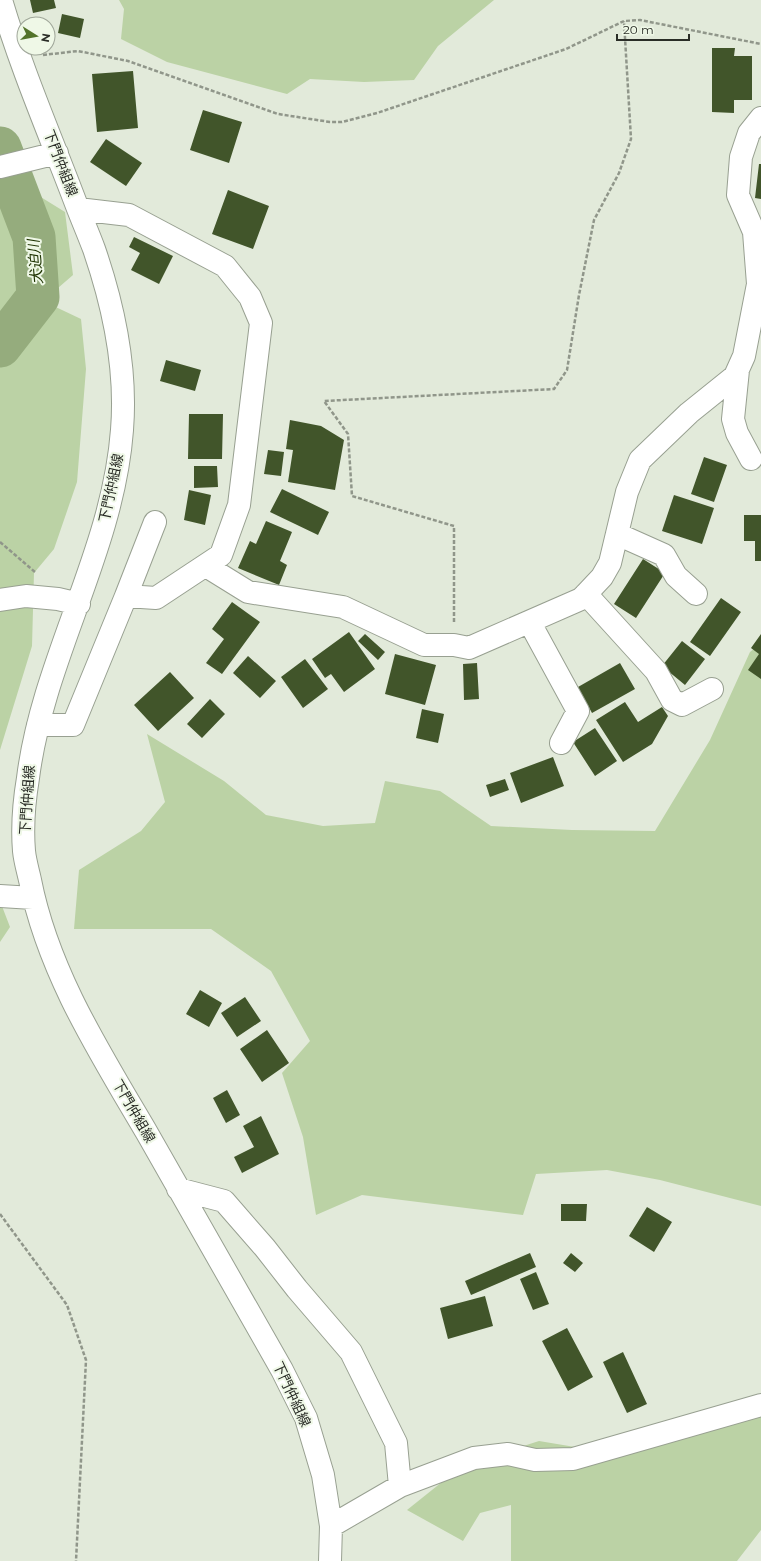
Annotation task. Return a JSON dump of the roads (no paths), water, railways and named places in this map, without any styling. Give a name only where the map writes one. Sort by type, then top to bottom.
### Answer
[{"type":"street","name":"下門仲組線","points":[[1,0],[21,58],[94,248],[110,301],[119,338],[122,388],[122,429],[118,465],[106,519],[79,604],[45,696],[31,754],[24,806],[24,851],[34,898],[46,941],[79,1016],[282,1370],[306,1418],[323,1475],[331,1526],[330,1561]]},
{"type":"street","points":[[206,566],[248,592],[343,607],[424,645],[454,645],[470,648],[530,623],[581,599],[602,577],[610,563],[627,492],[640,460],[689,413],[734,376],[744,356],[758,284],[758,232],[738,196],[741,157],[749,133],[761,118]]},
{"type":"street","points":[[0,167],[57,153]]},
{"type":"street","points":[[78,209],[129,215],[225,266],[250,298],[261,323],[239,505],[221,555],[156,598],[126,596]]},
{"type":"street","points":[[738,370],[733,419],[737,433],[751,459]]},
{"type":"street","points":[[38,725],[73,725],[155,522]]},
{"type":"street","points":[[617,534],[664,555],[676,576],[696,594]]},
{"type":"street","points":[[586,594],[656,671],[672,700],[682,706],[712,689]]},
{"type":"street","points":[[0,600],[26,596],[58,599],[79,604]]},
{"type":"street","points":[[530,623],[578,711],[561,744]]},
{"type":"street","points":[[0,896],[34,898]]},
{"type":"street","points":[[178,1188],[224,1202],[265,1248],[297,1289],[351,1352],[396,1443],[400,1486]]},
{"type":"street","points":[[331,1526],[400,1486],[474,1458],[508,1454],[535,1460],[573,1459],[761,1405]]},
{"type":"waterway","name":"犬迫川","points":[[0,148],[34,237],[38,297],[0,346]]}]
